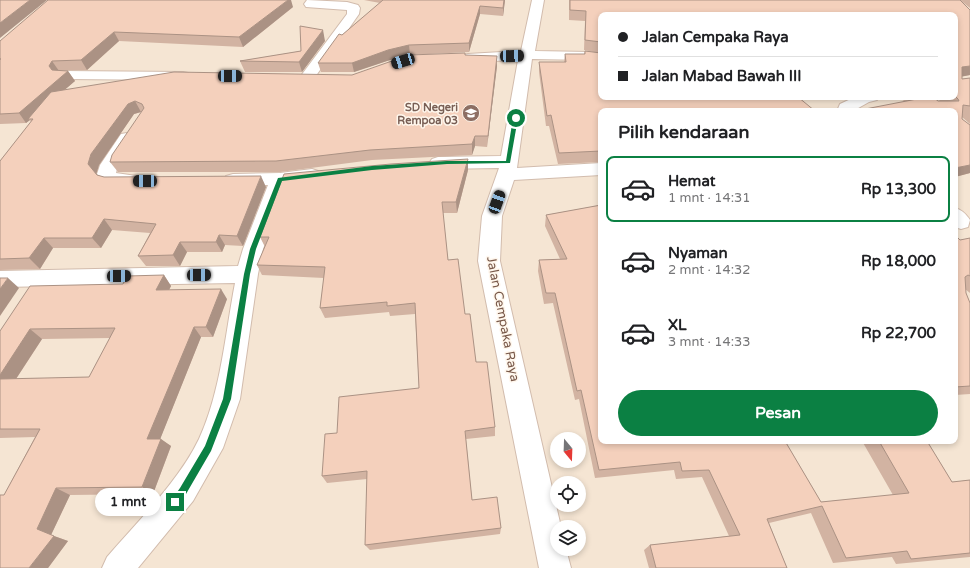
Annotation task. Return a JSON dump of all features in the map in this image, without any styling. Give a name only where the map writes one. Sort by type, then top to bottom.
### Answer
[{"type":"street","name":"Jalan Cempaka Raya","points":[[538,0],[525,59],[508,168],[492,216],[489,261],[555,568]]},
{"type":"street","points":[[295,2],[312,2],[354,8],[353,14],[308,77]]},
{"type":"street","points":[[457,58],[527,55],[598,58]]},
{"type":"street","points":[[64,75],[197,76]]},
{"type":"street","points":[[846,108],[859,100]]},
{"type":"street","points":[[137,123],[109,165],[107,175],[109,179],[115,181],[154,181]]},
{"type":"street","points":[[421,165],[598,169]]},
{"type":"street","points":[[217,180],[280,179],[329,173]]},
{"type":"street","points":[[118,568],[183,491],[209,448],[227,399],[247,274],[253,249],[280,179]]},
{"type":"street","points":[[0,278],[247,274]]},
{"type":"street","points":[[24,302],[40,278]]},
{"type":"shaded area","points":[[0,0],[970,0],[970,568],[0,568]]},
{"type":"building","points":[[0,0],[30,0],[0,23]]},
{"type":"building","points":[[48,0],[288,0],[239,37],[114,32],[81,60],[52,61],[49,66],[52,70],[68,71],[19,113],[0,114],[0,41]]},
{"type":"building","points":[[383,0],[504,0],[503,8],[480,6],[469,43],[409,45],[388,50],[352,63],[318,63],[339,34],[342,35]]},
{"type":"building","points":[[570,0],[960,0],[970,10],[970,66],[962,67],[962,79],[970,78],[970,106],[963,105],[962,119],[970,125],[970,165],[958,167],[958,108],[870,108],[912,100],[959,101],[958,12],[598,12],[598,42],[585,40],[586,11],[570,10]]},
{"type":"building","points":[[300,26],[323,30],[299,62],[240,61],[301,51]]},
{"type":"building","points":[[585,51],[598,53],[598,100],[802,100],[811,108],[598,108],[598,151],[559,153],[551,115],[547,116],[539,62],[566,62],[565,54],[585,54]]},
{"type":"building","points":[[465,53],[465,55],[497,56],[488,136],[475,136],[472,144],[370,150],[276,161],[110,162],[112,155],[144,108],[142,104],[135,101],[128,104],[91,154],[88,164],[97,175],[104,177],[261,176],[237,236],[219,235],[216,242],[180,242],[173,255],[138,256],[156,224],[104,219],[92,238],[44,238],[29,258],[0,259],[0,161],[33,119],[28,119],[51,92],[174,72],[352,75],[409,55]]},
{"type":"building","points":[[468,159],[456,202],[442,202],[448,260],[458,259],[465,314],[470,314],[476,362],[487,362],[495,427],[465,431],[472,500],[497,497],[501,528],[365,545],[367,471],[322,476],[325,434],[337,433],[339,397],[419,388],[415,303],[387,306],[387,302],[320,308],[325,267],[257,265],[269,237],[260,237],[284,174],[391,164]]},
{"type":"building","points":[[598,206],[598,444],[787,444],[821,502],[909,493],[881,444],[929,444],[952,482],[970,480],[970,553],[911,559],[907,551],[846,558],[822,506],[767,519],[787,568],[656,568],[650,545],[740,535],[709,470],[682,471],[680,462],[599,470],[581,390],[577,391],[555,293],[546,293],[539,260],[567,259],[546,215]]},
{"type":"building","points":[[958,238],[960,240],[970,238],[970,276],[968,275],[965,277],[966,293],[970,303],[970,386],[958,387]]},
{"type":"building","points":[[164,275],[156,290],[221,289],[206,327],[194,327],[147,439],[161,439],[142,487],[56,488],[37,529],[54,536],[29,568],[0,568],[0,495],[4,495],[40,429],[0,429],[0,379],[89,377],[115,328],[30,329],[0,375],[0,331],[30,286],[123,284],[127,276]]},
{"type":"building","points":[[0,278],[8,278],[0,289]]},
{"type":"place","name":"SD Negeri Rempoa 03","points":[[471,113]]},
{"type":"route","points":[[175,502],[209,448],[227,399],[247,274],[253,249],[280,179],[372,168],[447,163],[508,162],[516,118]]}]
